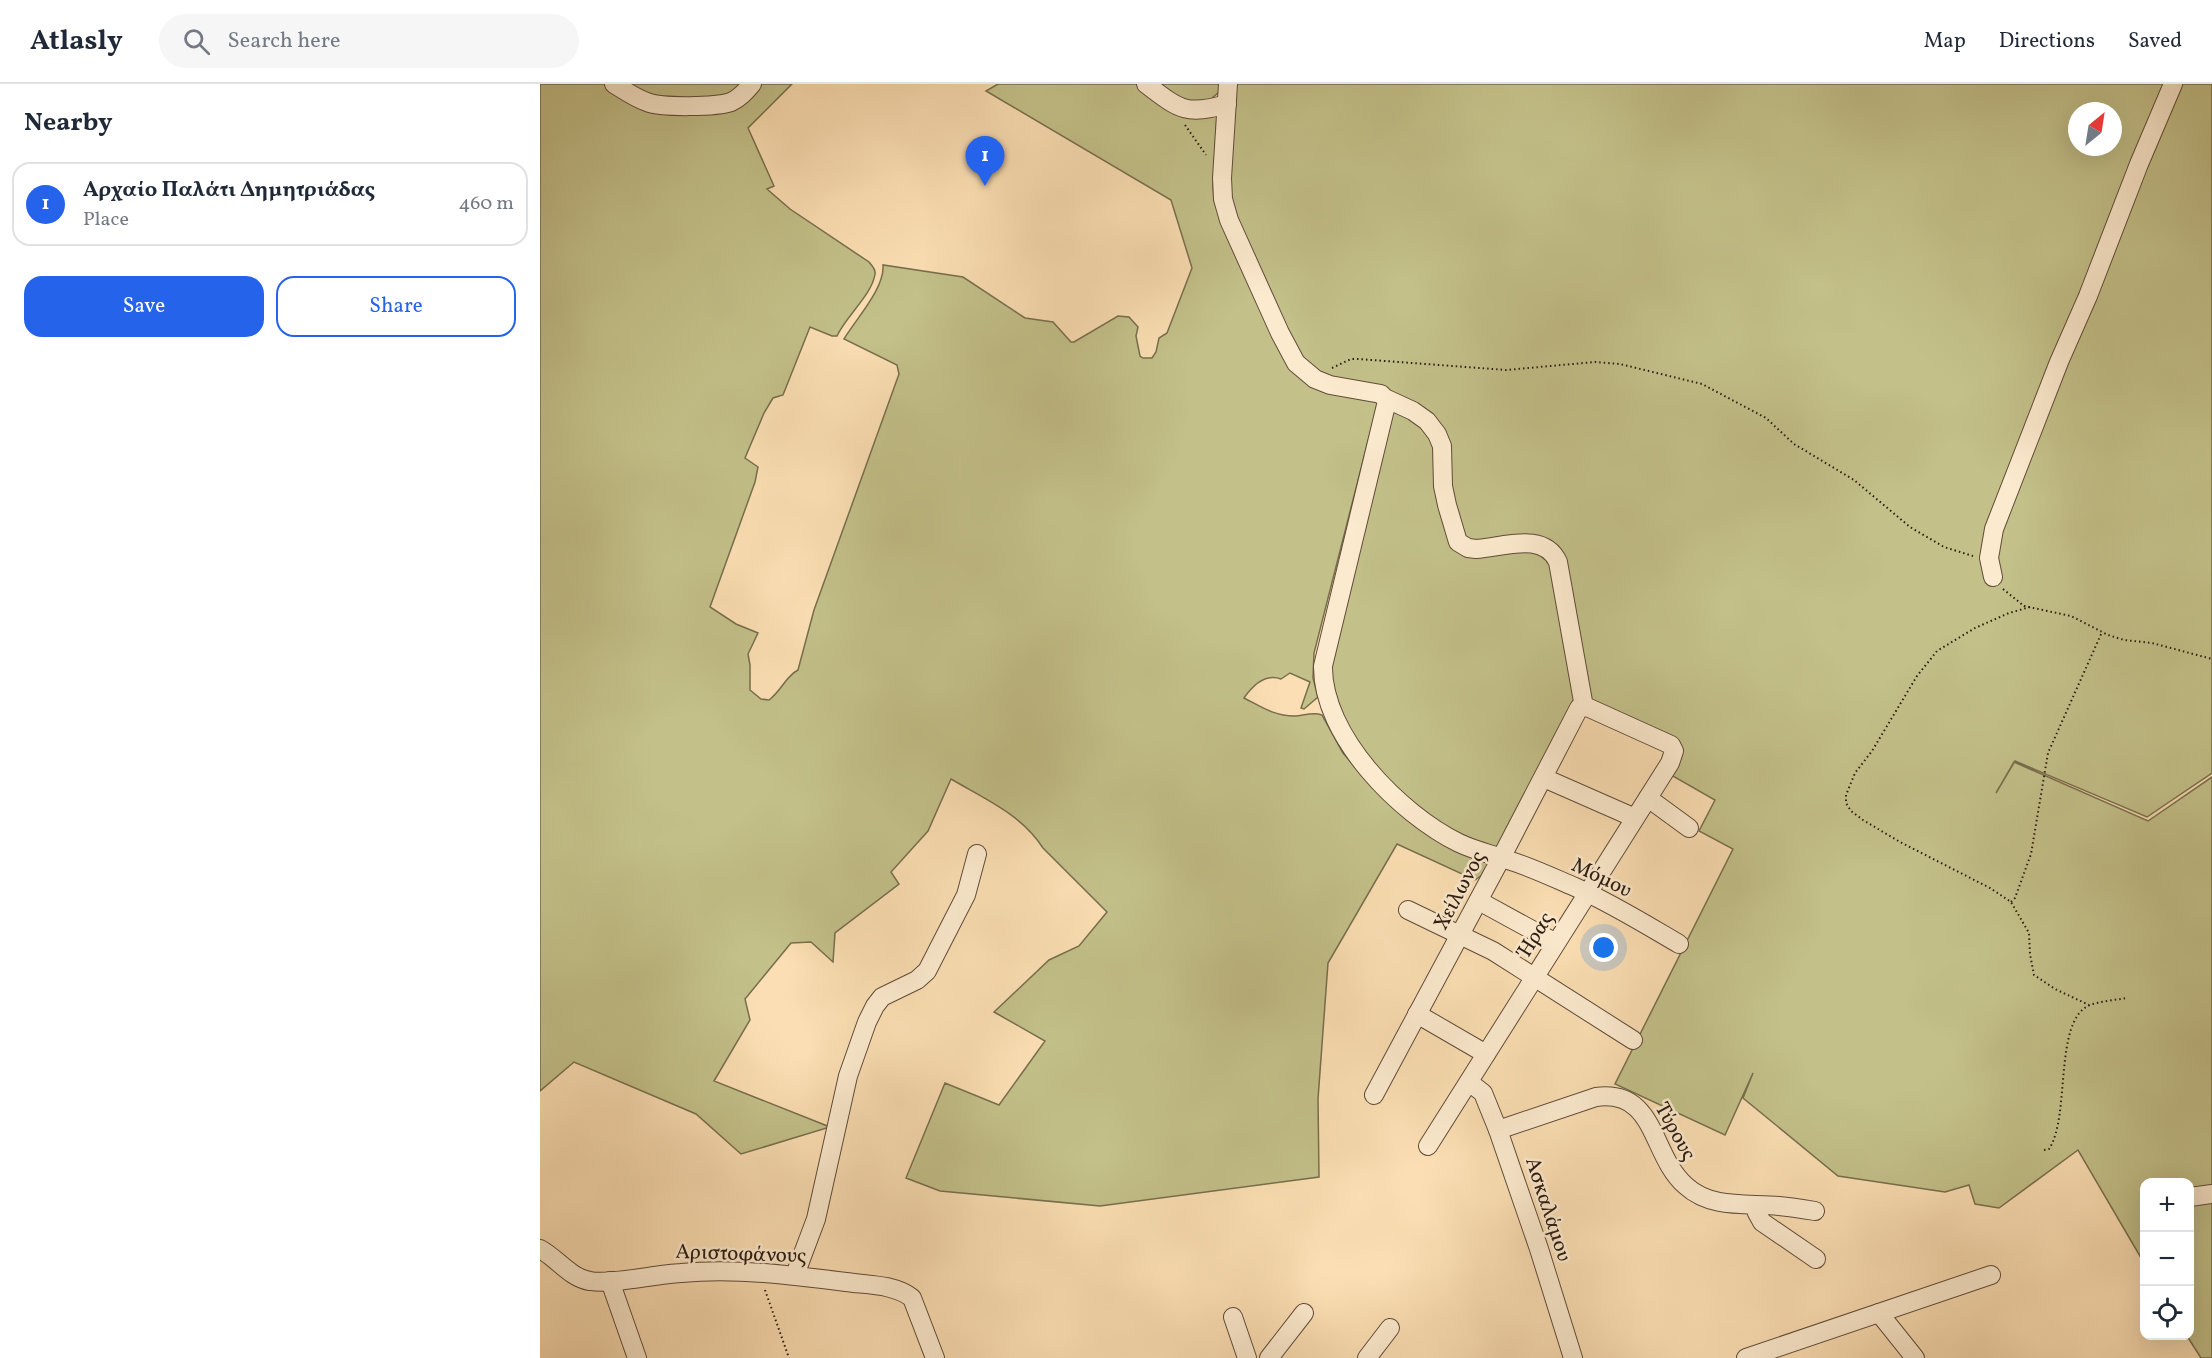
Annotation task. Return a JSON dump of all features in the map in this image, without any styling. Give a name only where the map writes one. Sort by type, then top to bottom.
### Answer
[{"type":"street","points":[[614,84],[647,102],[663,106],[729,103],[742,95],[752,84]]},
{"type":"street","points":[[1146,84],[1181,108],[1194,111],[1227,104]]},
{"type":"street","points":[[1228,84],[1222,178],[1225,209],[1296,363],[1315,379],[1326,384],[1381,394],[1427,421],[1437,434],[1442,446],[1443,486],[1458,542],[1468,548],[1476,549],[1534,543],[1545,546],[1555,555],[1582,707]]},
{"type":"street","points":[[1992,569],[1994,529],[2059,362],[2173,84]]},
{"type":"street","name":"Μόμου","points":[[1387,399],[1325,653],[1323,672],[1325,686],[1336,719],[1348,742],[1363,764],[1393,795],[1415,814],[1449,837],[1470,848],[1502,858],[1588,893],[1679,944]]},
{"type":"street","name":"Ήρας","points":[[1428,1146],[1672,759],[1674,751],[1671,745],[1582,707]]},
{"type":"street","name":"Χείλωνος","points":[[1374,1095],[1582,707]]},
{"type":"street","points":[[1544,778],[1635,818]]},
{"type":"street","points":[[1648,798],[1689,828]]},
{"type":"street","points":[[795,1275],[816,1220],[848,1076],[867,1022],[882,997],[917,980],[927,971],[966,895],[977,854]]},
{"type":"street","points":[[1479,901],[1556,943]]},
{"type":"street","points":[[1408,910],[1493,951],[1633,1040]]},
{"type":"street","points":[[1417,1014],[1486,1054]]},
{"type":"street","name":"Ασκαλάμου","points":[[1468,1082],[1483,1093],[1498,1130],[1573,1358]]},
{"type":"street","name":"Τύρους","points":[[1498,1130],[1596,1097],[1608,1095],[1621,1098],[1641,1110],[1670,1169],[1692,1191],[1715,1201],[1778,1205],[1815,1211]]},
{"type":"street","points":[[2194,1196],[2212,1194]]},
{"type":"street","points":[[1755,1205],[1762,1222],[1816,1259]]},
{"type":"street","name":"Αριστοφάνους","points":[[540,1249],[580,1278],[591,1281],[694,1272],[759,1273],[795,1275],[892,1288],[912,1298],[935,1358]]},
{"type":"street","points":[[1746,1358],[1991,1275]]},
{"type":"street","points":[[610,1281],[637,1358]]},
{"type":"street","points":[[1269,1358],[1304,1313]]},
{"type":"street","points":[[1879,1313],[1915,1358]]},
{"type":"street","points":[[1233,1317],[1247,1358]]},
{"type":"street","points":[[1367,1358],[1390,1328]]},
{"type":"path","points":[[1168,101],[1206,155]]},
{"type":"path","points":[[1315,379],[1351,359],[1366,359],[1506,370],[1595,362],[1620,364],[1690,380],[1766,418],[1794,444],[1854,480],[1910,527],[1944,547],[1992,569],[2015,600],[2030,607],[2071,616],[2124,640],[2152,643],[2212,659]]},
{"type":"path","points":[[2030,607],[2009,613],[1975,628],[1937,651],[1929,659],[1872,751],[1855,773],[1846,795],[1846,802],[1851,811],[1863,820],[1900,842],[1990,888],[2011,902],[2029,933],[2034,975],[2055,989],[2089,1005]]},
{"type":"path","points":[[2011,902],[2015,898],[2031,854],[2048,753],[2102,632]]},
{"type":"path","points":[[2043,1150],[2049,1149],[2053,1144],[2058,1126],[2068,1038],[2072,1022],[2089,1005],[2127,998]]},
{"type":"path","points":[[759,1273],[789,1358]]},
{"type":"shaded area","points":[[540,84],[792,84],[748,128],[774,186],[767,189],[790,209],[869,262],[874,268],[875,274],[869,290],[837,336],[810,327],[783,395],[773,398],[764,413],[745,458],[758,467],[755,482],[710,607],[736,624],[758,633],[748,654],[750,690],[761,699],[769,700],[798,670],[814,610],[899,374],[897,365],[844,339],[875,293],[883,265],[963,277],[1025,318],[1053,322],[1071,342],[1118,316],[1129,317],[1138,327],[1136,336],[1140,356],[1143,358],[1152,358],[1159,338],[1167,333],[1192,268],[1171,200],[986,91],[998,84],[1136,84],[1160,102],[1217,115],[1214,200],[1283,356],[1378,402],[1314,653],[1313,678],[1318,697],[1304,709],[1301,708],[1310,682],[1290,673],[1281,679],[1270,678],[1260,681],[1244,698],[1280,714],[1322,715],[1343,753],[1363,776],[1489,861],[1485,873],[1475,880],[1397,844],[1328,963],[1318,1099],[1319,1177],[1100,1206],[940,1191],[906,1178],[945,1083],[999,1105],[1045,1041],[994,1012],[1049,960],[1079,946],[1107,912],[1013,816],[951,779],[928,831],[891,872],[899,884],[835,933],[833,962],[811,942],[791,943],[745,999],[750,1020],[714,1081],[830,1127],[741,1154],[696,1114],[574,1062],[540,1091]]},
{"type":"shaded area","points":[[1155,84],[1220,84],[1219,92],[1210,100],[1186,103]]},
{"type":"shaded area","points":[[1232,84],[2212,84],[2212,773],[2147,817],[2014,762],[2148,821],[2212,777],[2212,1358],[2201,1358],[2190,1340],[2194,1340],[2194,1178],[2140,1178],[2140,1256],[2078,1150],[1999,1208],[1975,1204],[1969,1185],[1945,1192],[1838,1176],[1743,1098],[1753,1073],[1725,1135],[1615,1084],[1733,849],[1699,831],[1715,800],[1671,775],[1680,758],[1585,699],[1499,847],[1493,849],[1442,825],[1389,783],[1344,723],[1329,670],[1393,394],[1386,388],[1328,377],[1304,361],[1276,314],[1227,191]]},
{"type":"place","name":"Αρχαίο Παλάτι Δημητριάδας","points":[[985,186]]}]
